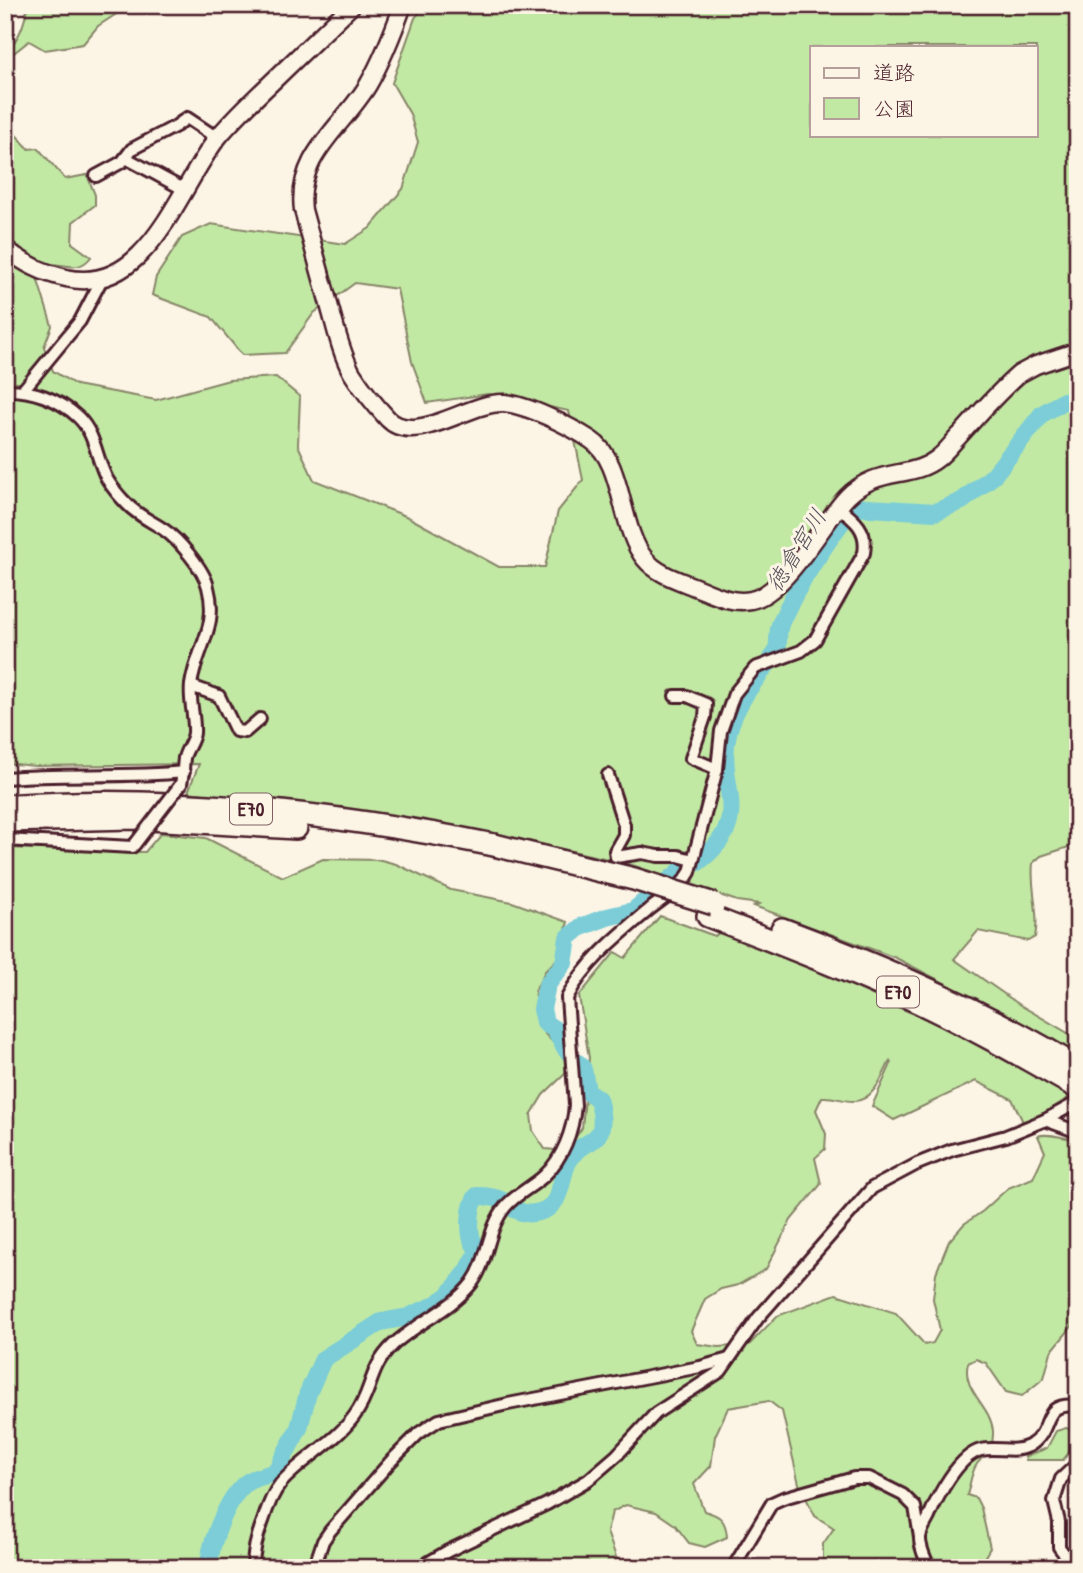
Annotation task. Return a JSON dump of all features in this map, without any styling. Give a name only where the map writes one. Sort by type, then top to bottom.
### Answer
[{"type":"highway","name":"E70","points":[[5,806],[132,803],[213,806],[361,821],[491,851],[622,876],[711,910],[909,998],[987,1037],[1078,1088]]},
{"type":"highway","name":"E70","points":[[5,821],[133,818],[294,827],[491,851]]},
{"type":"highway","name":"E70","points":[[711,910],[844,952],[987,1018],[1078,1068]]},
{"type":"street","points":[[5,248],[18,259],[47,275],[81,282],[121,269],[149,246],[217,138],[352,5]]},
{"type":"street","points":[[403,5],[387,50],[366,87],[314,156],[306,170],[301,194],[303,210],[352,373],[391,422],[400,427],[420,428],[486,404],[502,403],[531,410],[591,439],[608,458],[630,528],[644,558],[673,578],[727,600],[752,600],[771,590],[854,490],[878,476],[912,470],[937,459],[1019,374],[1036,365],[1078,351]]},
{"type":"street","points":[[96,176],[126,158],[132,149],[187,118],[217,138]]},
{"type":"street","points":[[126,158],[186,190]]},
{"type":"street","points":[[24,389],[80,321],[103,277]]},
{"type":"street","points":[[5,390],[24,389],[61,404],[79,418],[91,435],[107,478],[117,492],[131,508],[166,531],[180,544],[208,585],[212,614],[210,629],[193,669],[191,686],[194,732],[190,748],[184,756],[182,778],[135,844],[132,847],[5,840]]},
{"type":"street","points":[[253,1568],[257,1538],[272,1496],[281,1483],[349,1423],[364,1400],[376,1366],[394,1344],[456,1301],[472,1282],[485,1256],[496,1219],[509,1203],[554,1165],[574,1119],[574,1079],[566,1003],[569,994],[595,960],[616,939],[685,882],[717,769],[721,731],[734,694],[755,668],[801,651],[815,640],[864,553],[866,544],[861,527],[838,507]]},
{"type":"street","points":[[191,686],[219,696],[236,731],[245,732],[260,719]]},
{"type":"street","points":[[675,695],[687,696],[706,704],[705,717],[691,758],[717,769]]},
{"type":"street","points":[[5,778],[49,774],[182,778]]},
{"type":"street","points":[[608,775],[624,825],[624,835],[615,851],[616,857],[642,853],[693,860]]},
{"type":"street","points":[[419,1568],[448,1551],[547,1504],[588,1480],[617,1455],[656,1413],[695,1385],[721,1371],[758,1318],[872,1188],[917,1164],[952,1150],[1006,1136],[1047,1119],[1078,1102]]},
{"type":"street","points":[[1047,1119],[1078,1132]]},
{"type":"street","points":[[314,1568],[323,1541],[330,1531],[400,1452],[419,1433],[439,1420],[729,1359]]},
{"type":"street","points":[[920,1537],[932,1507],[944,1487],[972,1454],[985,1449],[1022,1449],[1039,1438],[1056,1407],[1078,1406]]},
{"type":"street","points":[[1075,1568],[1059,1547],[1059,1522],[1054,1501],[1061,1479],[1078,1463]]},
{"type":"street","points":[[731,1568],[772,1503],[854,1478],[869,1478],[903,1495],[915,1507],[929,1568]]},
{"type":"green space","points":[[28,5],[119,5],[118,13],[98,26],[83,44],[45,50],[29,41],[5,60],[5,53],[21,31]]},
{"type":"green space","points":[[425,5],[1078,5],[1078,844],[1041,856],[1033,863],[1035,937],[1028,941],[978,931],[954,959],[1020,1005],[1078,1039],[1078,1056],[1053,1039],[896,958],[754,906],[759,904],[737,901],[626,863],[477,830],[188,792],[199,764],[35,766],[5,763],[5,123],[29,149],[38,148],[65,179],[87,175],[95,195],[95,205],[73,222],[72,243],[91,257],[87,262],[78,266],[49,264],[34,268],[52,326],[44,347],[53,371],[76,385],[156,400],[229,380],[276,377],[300,397],[298,445],[314,480],[408,517],[499,567],[545,567],[558,511],[583,480],[569,411],[488,394],[427,403],[412,362],[397,289],[355,283],[314,313],[285,353],[242,355],[211,317],[152,295],[156,277],[182,237],[211,224],[345,244],[370,228],[403,189],[418,142],[410,114],[392,83],[415,18]]},
{"type":"green space","points":[[161,833],[206,838],[283,877],[323,859],[381,860],[396,864],[451,890],[512,902],[568,922],[557,959],[545,971],[535,991],[545,1034],[569,1059],[565,1074],[543,1095],[531,1115],[533,1131],[545,1149],[566,1151],[582,1128],[589,1058],[579,996],[615,952],[625,958],[660,916],[715,936],[722,930],[778,950],[895,1006],[963,1034],[1074,1094],[1025,1126],[1012,1099],[976,1081],[894,1120],[872,1106],[890,1061],[873,1092],[862,1100],[822,1097],[816,1110],[826,1134],[825,1149],[815,1158],[821,1184],[791,1220],[766,1269],[705,1299],[691,1331],[697,1344],[719,1347],[749,1345],[777,1316],[836,1294],[896,1313],[925,1345],[933,1343],[940,1330],[933,1299],[936,1273],[949,1241],[964,1224],[1008,1188],[1033,1178],[1045,1152],[1038,1136],[1052,1135],[1078,1140],[1078,1182],[1070,1187],[1070,1217],[1078,1221],[1078,1319],[1051,1352],[1044,1378],[1022,1396],[1006,1392],[986,1363],[976,1359],[968,1363],[969,1382],[987,1413],[993,1431],[991,1446],[975,1467],[967,1495],[976,1498],[981,1508],[990,1548],[978,1568],[823,1568],[823,1544],[834,1528],[815,1516],[799,1484],[782,1411],[769,1401],[728,1408],[715,1436],[711,1466],[694,1484],[704,1511],[721,1519],[727,1537],[705,1547],[689,1543],[675,1525],[656,1512],[626,1505],[612,1512],[607,1532],[620,1568],[5,1568],[5,848],[145,852]]},
{"type":"green space","points":[[1066,1428],[1078,1432],[1078,1446],[1063,1460],[1026,1460],[1025,1457],[1047,1448],[1056,1431]]},
{"type":"waterway","name":"徳倉宮川","points":[[698,862],[716,846],[726,831],[730,816],[725,753],[731,722],[748,690],[776,653],[780,626],[795,593],[853,507],[935,512],[962,501],[993,476],[1042,414],[1064,401],[1078,401]]},
{"type":"waterway","name":"徳倉宮川","points":[[567,1051],[554,1029],[545,1023],[542,1009],[547,985],[564,963],[568,938],[581,927],[633,911],[685,867]]},
{"type":"waterway","name":"徳倉宮川","points":[[512,1208],[532,1213],[547,1209],[556,1199],[565,1169],[574,1153],[599,1134],[601,1115],[598,1099],[587,1091],[583,1069],[578,1063]]},
{"type":"waterway","name":"徳倉宮川","points":[[209,1568],[212,1547],[226,1510],[246,1483],[276,1471],[299,1428],[308,1393],[323,1359],[381,1322],[408,1317],[448,1296],[468,1271],[478,1252],[470,1226],[471,1210],[477,1196],[503,1201]]}]
